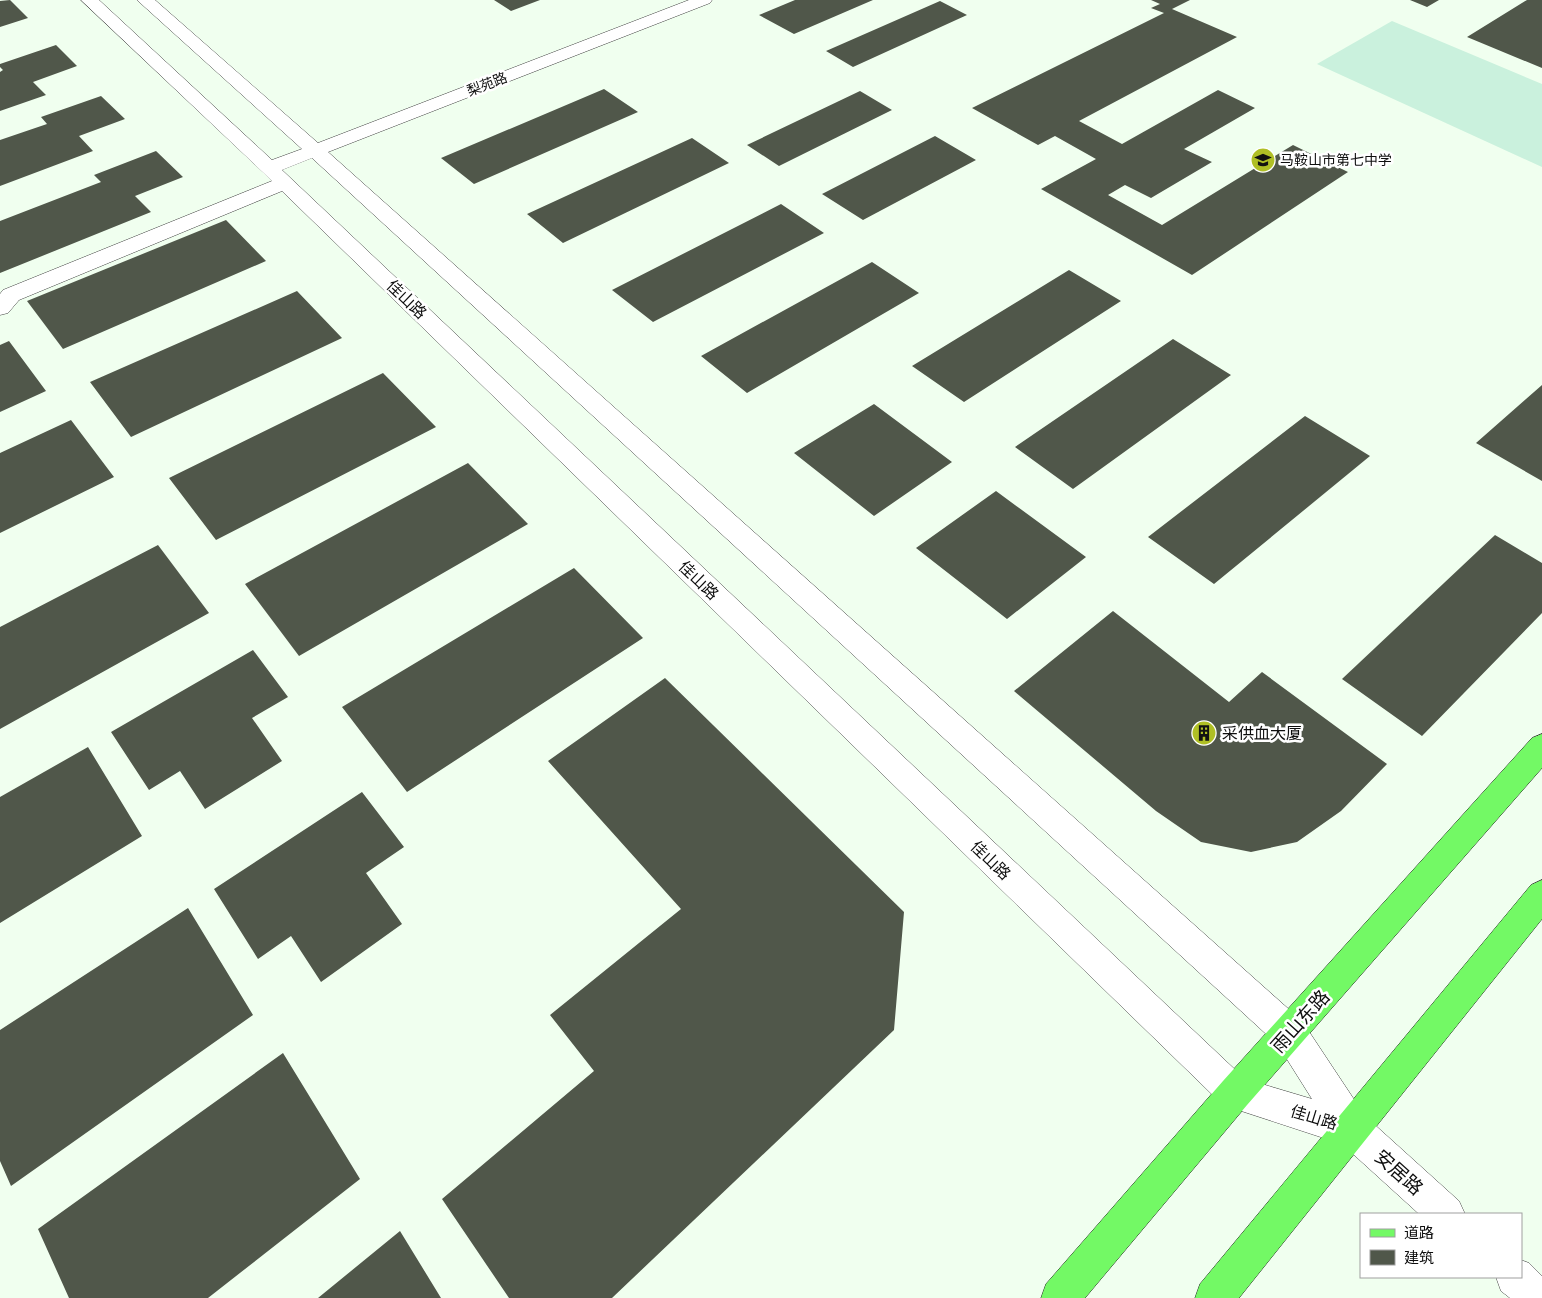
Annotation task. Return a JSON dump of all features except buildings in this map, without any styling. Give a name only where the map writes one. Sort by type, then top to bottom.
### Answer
[{"type":"main road","name":"雨山东路","points":[[1060,1298],[1235,1093],[1542,746]]},
{"type":"main road","points":[[1214,1298],[1542,895]]},
{"type":"street","name":"佳山路","points":[[89,0],[277,175],[1235,1093],[1352,1129]]},
{"type":"street","name":"佳山路","points":[[145,0],[315,150],[1290,1033],[1352,1129]]},
{"type":"street","name":"梨苑路","points":[[0,308],[11,295],[277,175],[315,150],[704,0]]},
{"type":"street","name":"安居路","points":[[1352,1129],[1445,1213]]},
{"type":"street","points":[[1516,1278],[1538,1298]]},
{"type":"green space","points":[[1392,21],[1542,84],[1542,167],[1317,64]]},
{"type":"place","name":"马鞍山市第七中学","points":[[1263,160]]},
{"type":"place","name":"采供血大厦","points":[[1204,733]]}]
